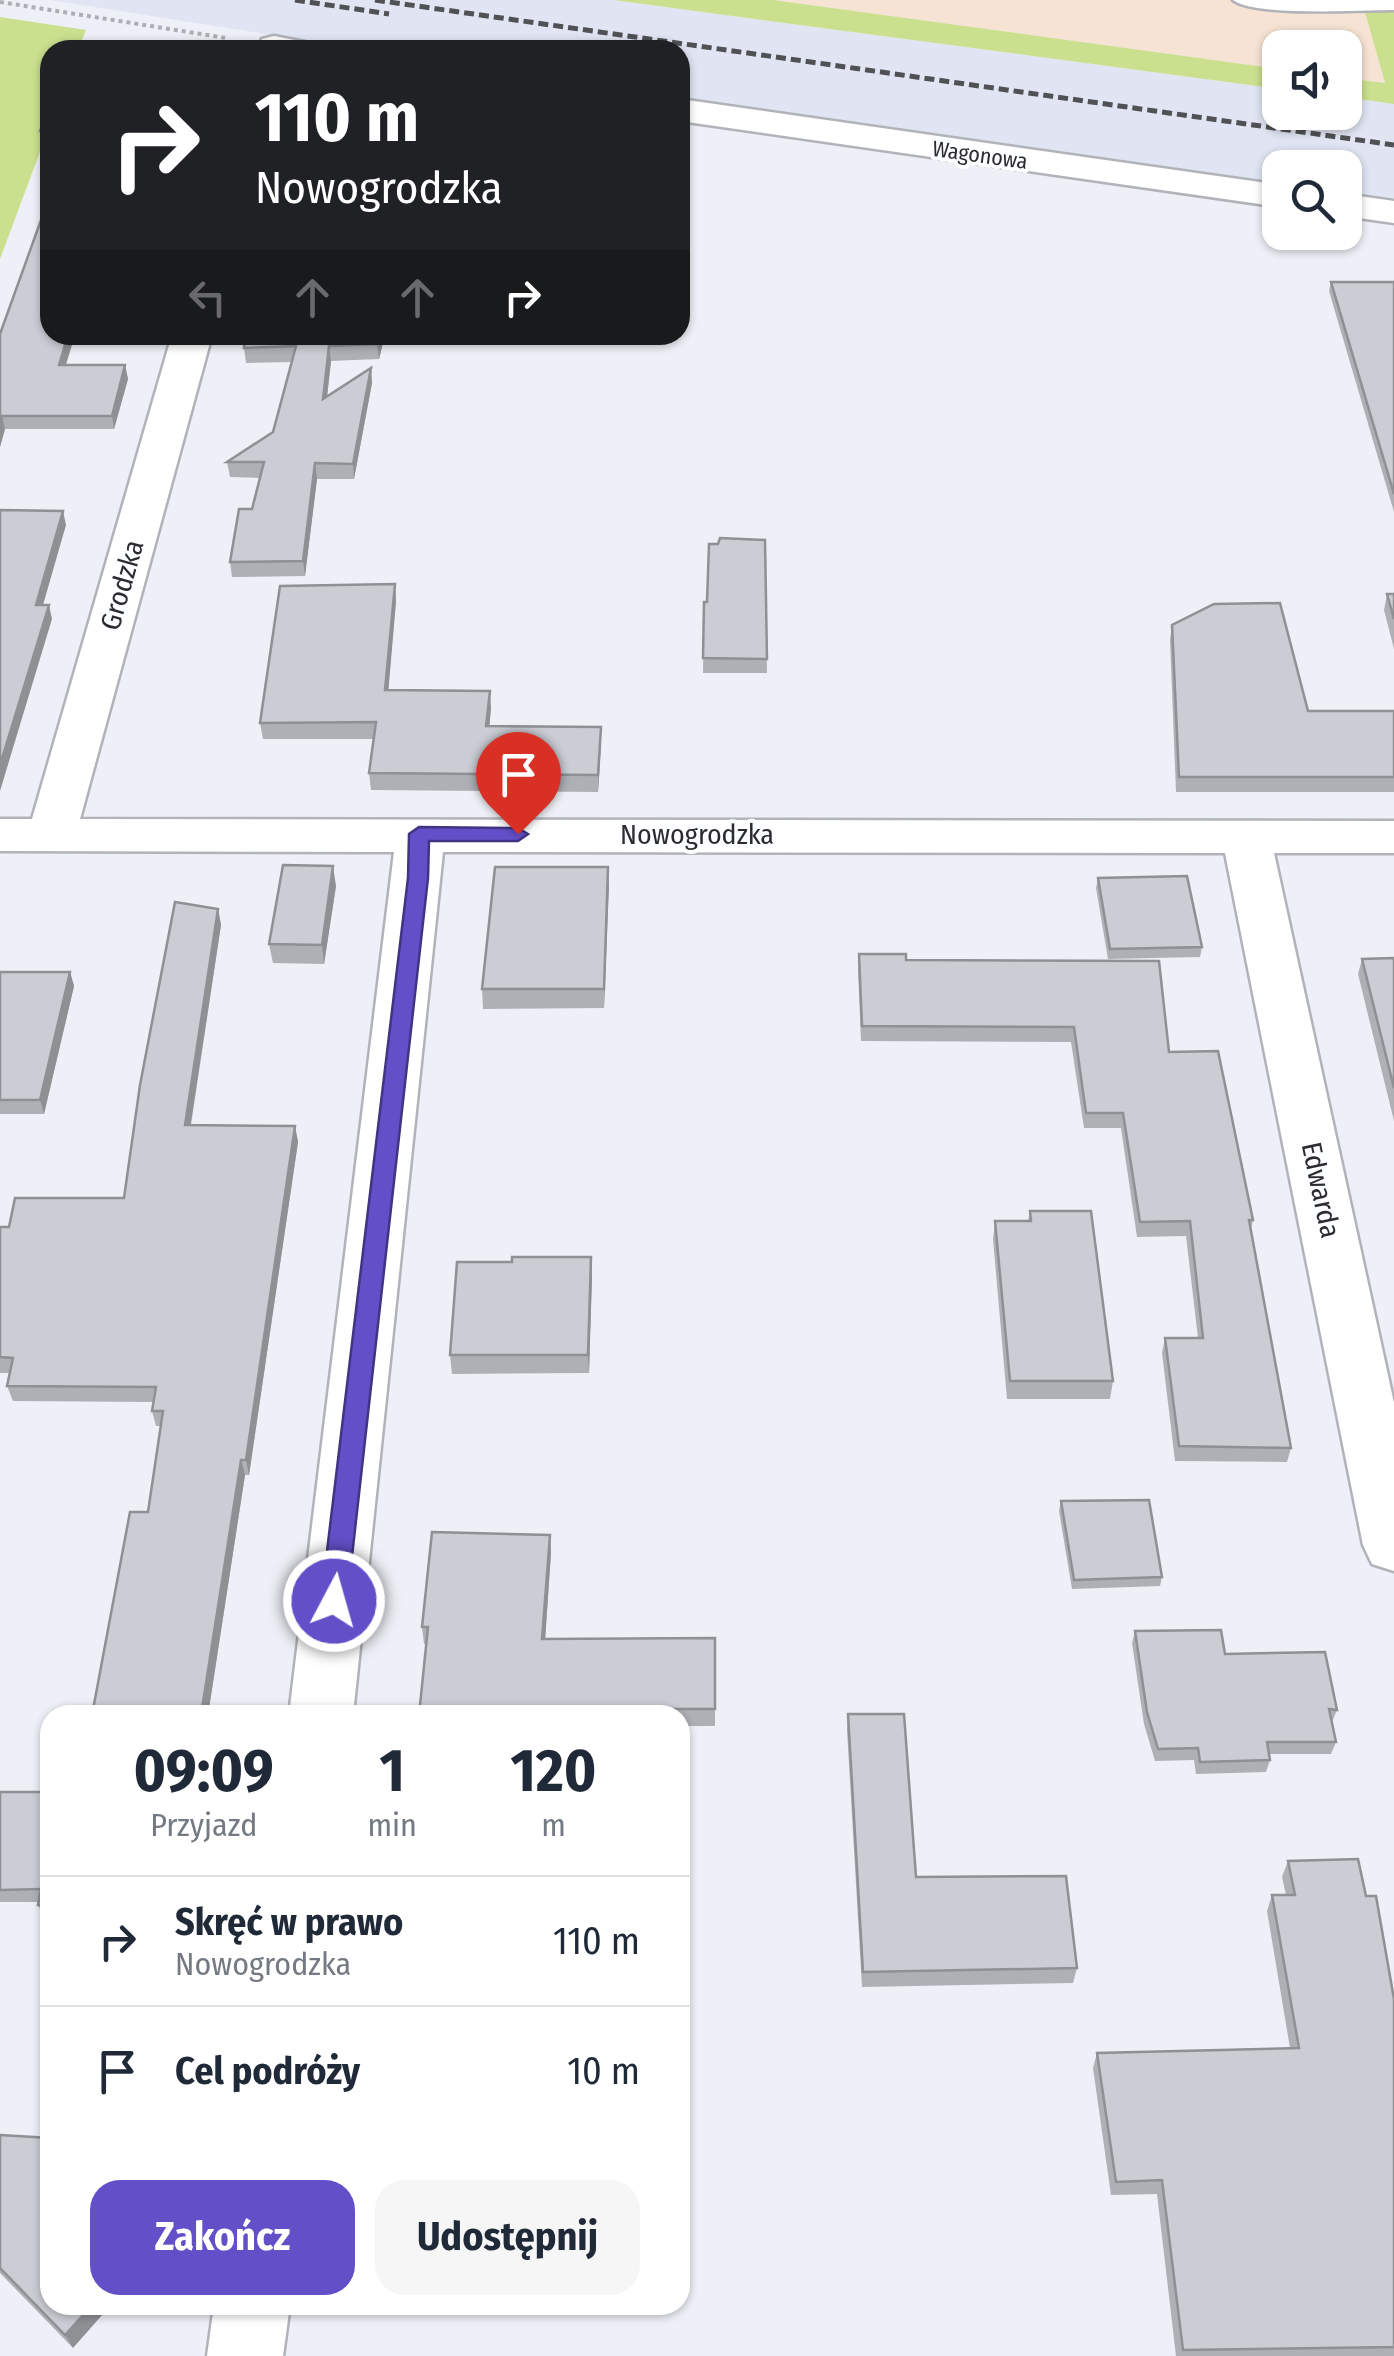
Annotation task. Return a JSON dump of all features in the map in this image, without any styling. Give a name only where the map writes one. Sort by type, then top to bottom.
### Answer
[{"type":"street","name":"Wagonowa","points":[[690,111],[1262,193]]},
{"type":"street","points":[[1362,208],[1394,212]]},
{"type":"street","name":"Grodzka","points":[[52,836],[189,345]]},
{"type":"street","points":[[322,1705],[418,878],[419,834]]},
{"type":"street","name":"Nowogrodzka","points":[[0,835],[1394,838]]},
{"type":"street","name":"Edwarda","points":[[1246,835],[1394,1545]]},
{"type":"street","points":[[245,2356],[251,2315]]},
{"type":"lane","points":[[1242,0],[1285,5],[1394,5]]},
{"type":"path","points":[[0,2],[228,40]]},
{"type":"shaded area","points":[[50,0],[613,0],[1262,87],[1262,130],[1362,130],[1362,99],[1394,104],[1394,198],[1362,194],[1362,150],[1262,150],[1262,180],[690,100],[690,40],[304,40]]},
{"type":"shaded area","points":[[773,0],[1362,0],[1385,83],[1362,80],[1362,30],[1262,30],[1262,67]]},
{"type":"green space","points":[[613,0],[773,0],[1262,67],[1262,87]]},
{"type":"green space","points":[[1394,11],[1394,104],[1362,99],[1362,80],[1385,83],[1365,12]]},
{"type":"green space","points":[[0,17],[86,30],[82,40],[40,40],[40,152],[0,259]]},
{"type":"building","points":[[40,223],[40,345],[65,345],[59,365],[125,365],[112,416],[2,416],[0,423],[0,334]]},
{"type":"building","points":[[1331,282],[1394,282],[1394,494]]},
{"type":"building","points":[[244,345],[353,345],[329,346],[323,399],[371,368],[353,464],[315,463],[303,561],[230,562],[239,509],[252,509],[264,462],[227,462],[273,432],[296,346],[244,348]]},
{"type":"building","points":[[0,510],[63,511],[36,605],[49,605],[0,765]]},
{"type":"building","points":[[720,538],[765,540],[767,659],[703,658],[709,544],[718,544]]},
{"type":"building","points":[[395,584],[385,690],[490,691],[486,726],[601,727],[598,775],[369,773],[376,722],[260,723],[280,586]]},
{"type":"building","points":[[1387,594],[1394,594],[1394,619]]},
{"type":"building","points":[[1280,603],[1308,711],[1394,711],[1394,777],[1179,777],[1172,625],[1214,604]]},
{"type":"building","points":[[283,865],[333,866],[322,945],[269,944]]},
{"type":"building","points":[[495,867],[608,867],[604,989],[482,989]]},
{"type":"building","points":[[1187,876],[1202,947],[1110,949],[1098,878]]},
{"type":"building","points":[[175,902],[218,909],[185,1125],[295,1126],[246,1460],[241,1460],[203,1705],[94,1705],[130,1512],[148,1512],[163,1411],[152,1411],[156,1387],[7,1386],[13,1358],[0,1357],[0,1227],[9,1227],[15,1198],[124,1198],[140,1085]]},
{"type":"building","points":[[859,954],[906,954],[906,960],[1159,961],[1169,1052],[1218,1051],[1253,1220],[1249,1220],[1291,1448],[1179,1446],[1165,1338],[1203,1338],[1190,1221],[1140,1222],[1123,1113],[1086,1113],[1074,1027],[862,1026]]},
{"type":"building","points":[[1394,958],[1394,1088],[1362,959]]},
{"type":"building","points":[[0,972],[70,972],[40,1100],[0,1100]]},
{"type":"building","points":[[1030,1211],[1091,1211],[1113,1381],[1010,1381],[995,1221],[1031,1221]]},
{"type":"building","points":[[512,1257],[591,1257],[588,1355],[450,1355],[457,1262],[512,1262]]},
{"type":"building","points":[[1149,1500],[1162,1577],[1074,1580],[1061,1501]]},
{"type":"building","points":[[432,1532],[550,1535],[542,1639],[715,1638],[715,1709],[690,1709],[690,1705],[420,1705],[428,1627],[422,1627]]},
{"type":"building","points":[[1221,1630],[1225,1654],[1325,1652],[1337,1710],[1329,1709],[1336,1742],[1267,1742],[1270,1760],[1200,1762],[1198,1748],[1158,1749],[1147,1712],[1135,1631]]},
{"type":"building","points":[[848,1714],[904,1714],[916,1877],[1066,1876],[1077,1968],[863,1972]]},
{"type":"building","points":[[0,1792],[40,1792],[40,1889],[0,1890]]},
{"type":"building","points":[[1358,1859],[1366,1896],[1376,1896],[1394,1999],[1394,2347],[1183,2350],[1162,2180],[1116,2182],[1097,2053],[1299,2048],[1272,1895],[1295,1895],[1288,1861]]},
{"type":"building","points":[[0,2135],[40,2137],[40,2309],[0,2268]]},
{"type":"building","points":[[46,2315],[83,2315],[65,2335]]},
{"type":"railway","points":[[295,0],[389,14]]},
{"type":"railway","points":[[375,0],[656,40]]},
{"type":"railway","points":[[690,45],[1394,145]]},
{"type":"route","points":[[334,1601],[418,878],[419,834],[518,834]]}]
